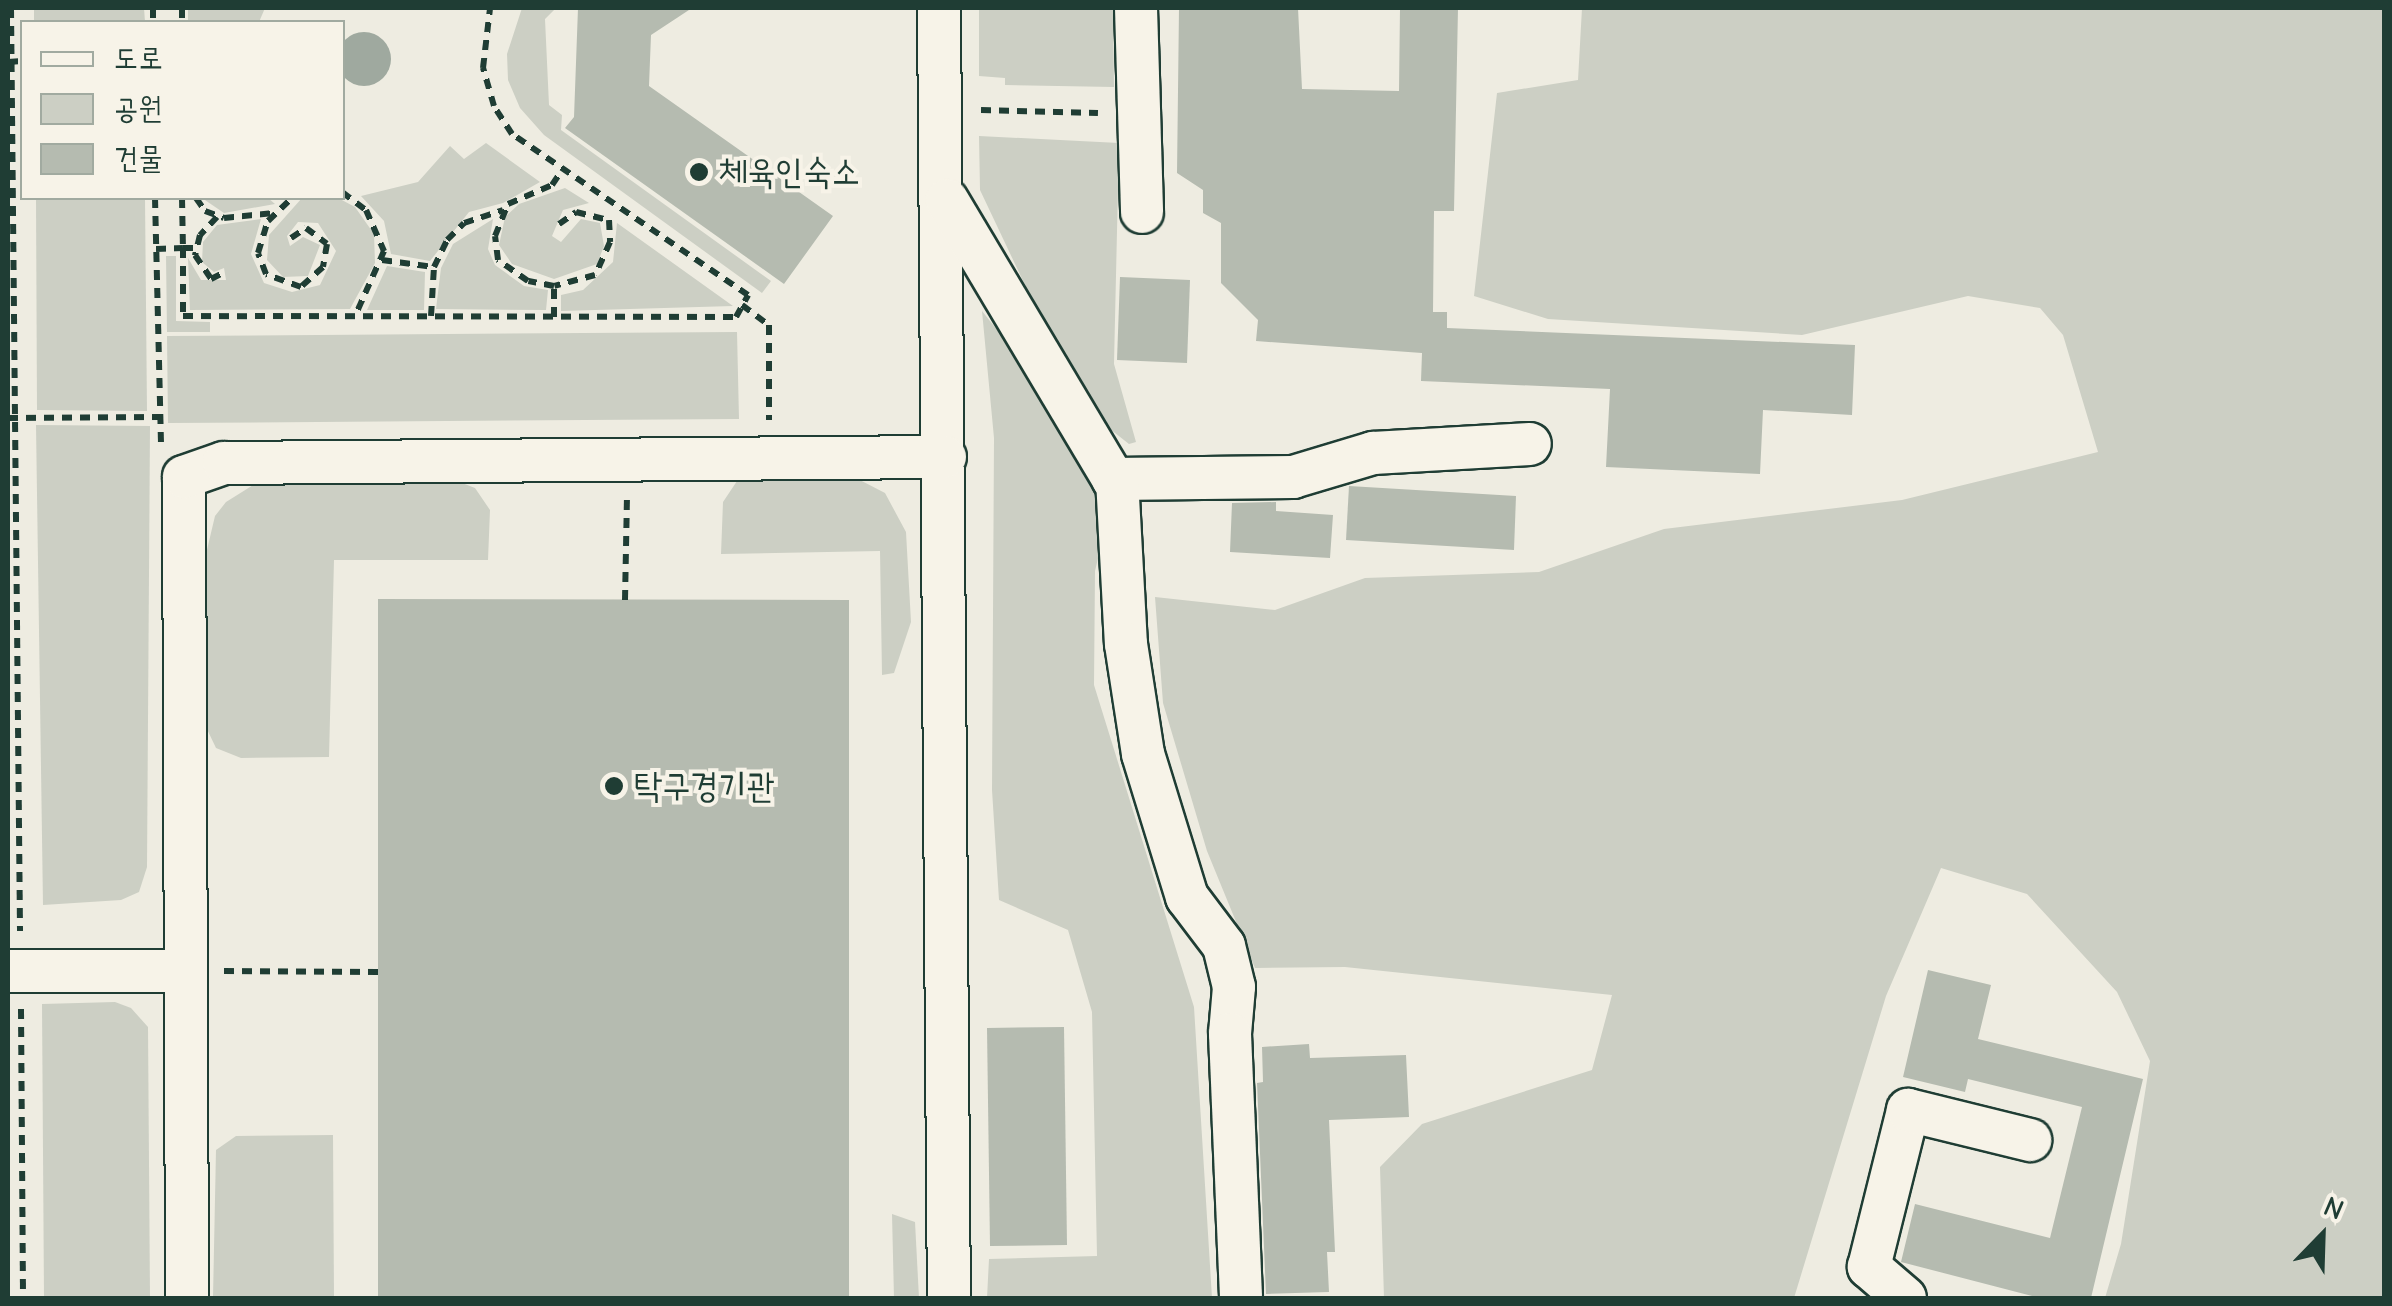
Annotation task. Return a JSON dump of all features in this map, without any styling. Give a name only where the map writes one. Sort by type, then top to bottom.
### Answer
[{"type":"lane","points":[[939,8],[944,195],[948,1298]]},
{"type":"lane","points":[[1136,8],[1142,212]]},
{"type":"lane","points":[[944,195],[1040,366],[1118,479],[1126,644],[1143,754],[1186,897],[1224,946],[1234,987],[1230,1034],[1241,1296]]},
{"type":"lane","points":[[1118,479],[1293,477],[1373,452],[1530,444]]},
{"type":"lane","points":[[187,1298],[184,477],[224,463],[628,464],[945,457]]},
{"type":"lane","points":[[14,971],[186,971]]},
{"type":"lane","points":[[1905,1298],[1869,1267],[1908,1110],[2030,1140]]},
{"type":"path","points":[[11,8],[14,971],[22,1298]]},
{"type":"path","points":[[182,200],[183,316],[736,316],[748,295],[512,134],[494,106],[482,68],[490,8]]},
{"type":"path","points":[[1009,111],[1090,113]]},
{"type":"path","points":[[431,316],[434,267],[464,222],[504,210],[526,192],[552,185],[562,170]]},
{"type":"path","points":[[345,195],[378,226],[382,260],[354,316]]},
{"type":"path","points":[[10,418],[158,417],[155,200]]},
{"type":"path","points":[[198,200],[218,217],[275,213]]},
{"type":"path","points":[[284,200],[259,243],[260,264],[276,282],[301,286],[323,267],[326,244],[306,228],[292,238]]},
{"type":"path","points":[[504,210],[495,236],[498,260],[528,281],[554,286],[595,274],[610,242],[609,220],[576,212],[559,224]]},
{"type":"path","points":[[195,248],[218,217]]},
{"type":"path","points":[[156,249],[195,248]]},
{"type":"path","points":[[195,248],[203,273],[217,279],[223,274]]},
{"type":"path","points":[[382,260],[434,267]]},
{"type":"path","points":[[554,286],[554,317]]},
{"type":"path","points":[[742,305],[769,325],[769,461]]},
{"type":"path","points":[[625,600],[628,464]]},
{"type":"path","points":[[186,971],[378,972]]},
{"type":"green space","points":[[34,8],[144,8],[145,20],[34,20]]},
{"type":"green space","points":[[188,8],[265,8],[260,20],[188,20]]},
{"type":"green space","points":[[522,8],[556,8],[545,19],[549,105],[562,115],[561,130],[771,281],[762,293],[544,135],[520,108],[508,80],[507,54]]},
{"type":"green space","points":[[979,8],[1113,8],[1114,87],[1005,85],[1005,78],[979,76]]},
{"type":"green space","points":[[1582,8],[2384,8],[2384,1298],[2105,1298],[2121,1244],[2150,1061],[2117,992],[2027,894],[1941,868],[1886,996],[1794,1298],[1384,1298],[1380,1167],[1422,1124],[1592,1070],[1612,995],[1345,967],[1255,968],[1207,851],[1163,703],[1155,597],[1275,610],[1365,578],[1539,572],[1664,529],[1902,500],[2098,452],[2063,335],[2040,308],[1968,296],[1802,335],[1548,319],[1474,296],[1497,93],[1578,80]]},
{"type":"green space","points":[[979,136],[1119,143],[1114,364],[1136,442],[1129,444],[1110,429],[1060,359],[980,190]]},
{"type":"green space","points":[[486,143],[540,182],[503,203],[469,212],[430,261],[391,254],[384,221],[361,196],[418,182],[450,146],[464,159]]},
{"type":"green space","points":[[565,188],[589,203],[563,210],[552,236],[561,242],[581,219],[600,223],[604,246],[597,264],[554,279],[512,264],[499,245],[505,217],[519,204]]},
{"type":"green space","points":[[36,200],[145,200],[147,411],[37,410]]},
{"type":"green space","points":[[205,200],[270,200],[275,204],[224,213]]},
{"type":"green space","points":[[300,200],[342,200],[355,207],[374,234],[375,263],[350,309],[190,310],[188,258],[201,280],[226,280],[224,268],[214,272],[202,262],[203,242],[217,225],[261,219],[251,254],[264,283],[292,292],[320,285],[336,251],[318,223],[298,222],[287,236],[290,246],[303,237],[320,245],[308,276],[283,277],[267,260],[269,235]]},
{"type":"green space","points":[[493,219],[488,249],[495,265],[524,286],[548,290],[546,310],[436,309],[441,268],[453,244]]},
{"type":"green space","points":[[617,223],[733,306],[561,311],[561,295],[583,290],[613,262]]},
{"type":"green space","points":[[166,256],[176,256],[176,321],[210,322],[210,332],[167,332]]},
{"type":"green space","points":[[387,266],[425,272],[424,310],[367,310]]},
{"type":"green space","points":[[982,311],[1044,389],[1110,508],[1095,571],[1094,685],[1194,1007],[1212,1298],[987,1298],[989,1259],[1097,1256],[1092,1012],[1068,930],[999,900],[992,790],[994,438]]},
{"type":"green space","points":[[737,332],[739,419],[168,423],[167,336]]},
{"type":"green space","points":[[36,425],[150,426],[147,867],[139,892],[121,900],[43,905]]},
{"type":"green space","points":[[854,477],[885,493],[906,532],[911,622],[894,673],[882,675],[880,551],[721,554],[723,502],[737,481]]},
{"type":"green space","points":[[457,481],[475,488],[490,510],[488,560],[334,560],[329,757],[241,758],[216,748],[205,725],[206,554],[215,516],[226,502],[258,482]]},
{"type":"green space","points":[[115,1002],[131,1008],[148,1027],[150,1298],[44,1298],[42,1004]]},
{"type":"green space","points":[[333,1135],[334,1298],[213,1298],[216,1150],[236,1136]]},
{"type":"green space","points":[[892,1214],[915,1222],[919,1298],[894,1298]]},
{"type":"shaded area","points":[[354,34],[374,34],[389,49],[389,69],[374,84],[354,84],[345,78],[345,40]]},
{"type":"building","name":"체육인숙소","points":[[578,8],[692,8],[651,35],[649,86],[833,216],[784,284],[565,128],[574,117]]},
{"type":"building","points":[[1179,8],[1298,8],[1302,89],[1399,91],[1400,8],[1458,8],[1454,211],[1434,211],[1433,312],[1447,312],[1447,328],[1855,345],[1852,415],[1763,410],[1760,474],[1606,467],[1610,389],[1421,381],[1422,353],[1256,341],[1258,320],[1221,283],[1221,223],[1203,213],[1203,190],[1177,173]]},
{"type":"building","points":[[1120,277],[1190,280],[1187,363],[1117,360]]},
{"type":"building","points":[[1349,486],[1516,496],[1514,550],[1346,540]]},
{"type":"building","points":[[1276,502],[1276,511],[1333,515],[1330,558],[1230,552],[1232,503]]},
{"type":"building","name":"탁구경기관","points":[[378,599],[849,600],[849,1298],[378,1297]]},
{"type":"building","points":[[1928,970],[1991,985],[1978,1039],[2143,1079],[2091,1298],[2040,1298],[1901,1262],[1915,1204],[2050,1238],[2082,1107],[1968,1079],[1965,1092],[1903,1077]]},
{"type":"building","points":[[1064,1027],[1067,1245],[990,1246],[987,1028]]},
{"type":"building","points":[[1309,1044],[1310,1058],[1406,1055],[1409,1117],[1329,1120],[1335,1252],[1327,1252],[1329,1292],[1266,1294],[1257,1083],[1263,1082],[1262,1047]]},
{"type":"place","name":"체육인숙소","points":[[699,172]]},
{"type":"place","name":"탁구경기관","points":[[614,786]]}]
